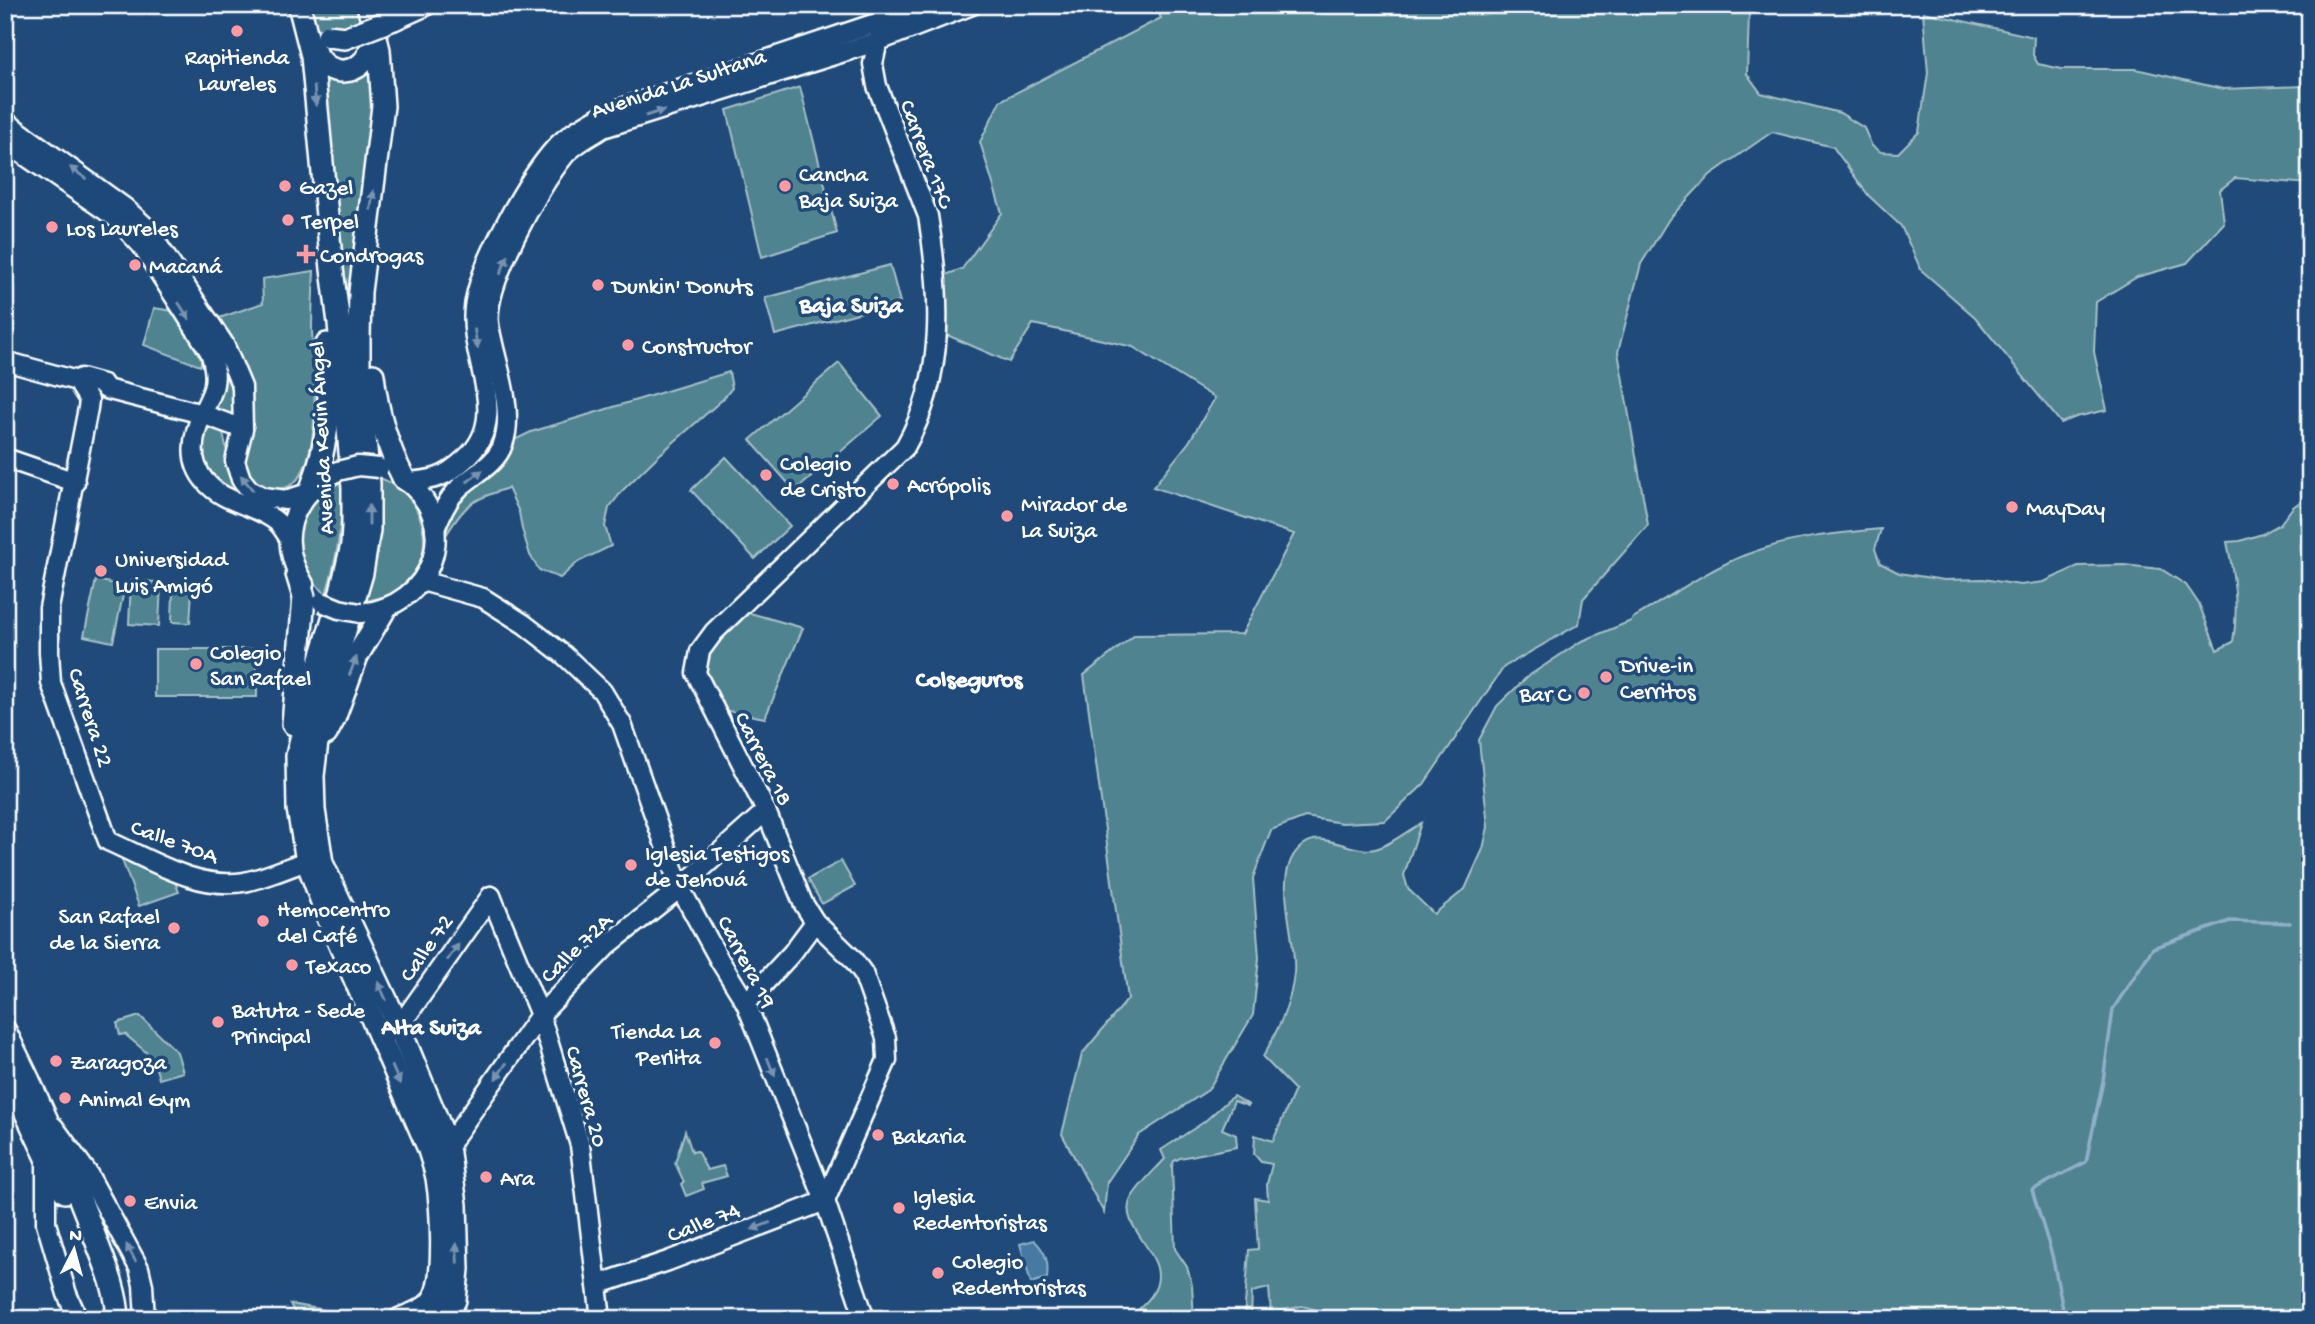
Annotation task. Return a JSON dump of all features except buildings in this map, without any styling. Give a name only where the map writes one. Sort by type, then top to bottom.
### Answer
[{"type":"main road","points":[[319,39],[345,38],[425,5]]},
{"type":"main road","points":[[301,11],[319,39],[329,67],[341,71],[354,69],[364,63],[371,54],[373,43],[368,7]]},
{"type":"main road","name":"Avenida Kevin Ángel","points":[[368,7],[379,50],[383,106],[360,292],[359,368],[369,484],[369,530],[362,573],[307,753],[313,776],[314,810],[322,863],[398,1027],[448,1146],[456,1205],[458,1269],[455,1300],[445,1319]]},
{"type":"main road","name":"Avenida Kevin Ángel","points":[[319,39],[332,269],[353,488],[353,527],[350,555],[341,592],[315,678],[298,809],[307,861],[326,913],[428,1147],[437,1176],[440,1207],[438,1287],[430,1304],[400,1319]]},
{"type":"main road","points":[[309,491],[322,461],[330,413],[326,306],[332,269]]},
{"type":"main road","points":[[360,292],[375,399],[384,433],[406,481]]},
{"type":"main road","points":[[297,574],[304,597],[293,721],[307,753],[334,719],[356,656],[385,609]]},
{"type":"main road","points":[[5,1031],[77,1190],[113,1288],[118,1319]]},
{"type":"main road","points":[[5,1070],[67,1196],[108,1306],[109,1319]]},
{"type":"street","name":"Avenida La Sultana","points":[[406,481],[433,480],[446,475],[474,451],[485,433],[489,418],[488,399],[473,323],[476,291],[507,224],[539,168],[557,146],[575,130],[604,114],[923,5]]},
{"type":"street","name":"Avenida La Sultana","points":[[435,529],[445,505],[457,490],[491,463],[503,446],[508,426],[489,321],[490,300],[517,233],[566,154],[603,128],[876,43],[972,5]]},
{"type":"street","name":"Carrera 17C","points":[[696,673],[700,651],[714,632],[905,447],[919,422],[936,359],[938,331],[931,234],[928,216],[877,86],[873,64],[882,21]]},
{"type":"street","points":[[5,121],[124,207],[146,227],[224,344],[242,387],[243,429],[235,461],[241,479],[250,490],[264,497],[286,500],[309,491],[338,471],[358,466],[379,468],[406,481],[426,503],[435,529],[435,543],[426,575],[410,595],[385,609],[360,613],[339,610],[321,602],[297,574],[290,550],[289,538],[295,513],[309,491]]},
{"type":"street","points":[[5,142],[115,217],[142,246],[210,352],[215,369],[214,387],[194,440],[193,457],[197,470],[205,483],[220,495],[276,521],[289,538]]},
{"type":"street","points":[[5,362],[91,390],[202,414],[243,429]]},
{"type":"street","name":"Carrera 22","points":[[91,390],[49,608],[50,673],[51,683],[108,841]]},
{"type":"street","points":[[5,458],[75,482]]},
{"type":"street","name":"Carrera 19","points":[[426,575],[446,588],[483,598],[524,624],[564,655],[602,691],[622,724],[680,888],[746,1003],[825,1201],[865,1319]]},
{"type":"street","name":"Carrera 18","points":[[696,673],[766,811],[803,903],[815,922],[852,958],[863,973],[886,1038],[887,1060],[825,1201]]},
{"type":"street","name":"Calle 72A","points":[[448,1146],[540,1015],[608,945],[680,888],[766,811]]},
{"type":"street","name":"Calle 70A","points":[[108,841],[179,873],[206,881],[245,881],[307,861]]},
{"type":"street","name":"Calle 72","points":[[398,1027],[491,896]]},
{"type":"street","name":"Carrera 20","points":[[491,896],[540,1015],[580,1145],[600,1319]]},
{"type":"street","points":[[746,1003],[792,953],[815,922]]},
{"type":"street","points":[[45,1116],[69,1144],[87,1172],[139,1268],[144,1284],[145,1319]]},
{"type":"street","points":[[46,1157],[46,1223],[67,1294],[78,1319]]},
{"type":"street","name":"Calle 74","points":[[597,1285],[825,1201]]},
{"type":"green space","points":[[303,5],[364,5],[366,26],[321,30],[313,25]]},
{"type":"green space","points":[[1155,5],[1737,5],[1749,13],[1747,74],[1761,93],[1840,113],[1864,128],[1872,146],[1881,152],[1898,153],[1919,132],[1928,73],[1923,12],[2034,37],[2033,55],[2038,64],[2062,69],[2136,69],[2223,89],[2306,86],[2310,83],[2310,184],[2235,178],[2220,190],[2224,223],[2187,263],[2137,277],[2096,302],[2094,352],[2107,410],[2061,423],[1975,317],[1921,270],[1901,226],[1869,196],[1833,147],[1772,132],[1710,175],[1669,219],[1641,264],[1618,352],[1648,525],[1583,599],[1579,624],[1504,667],[1424,784],[1385,821],[1342,823],[1305,817],[1271,830],[1253,878],[1259,958],[1253,1015],[1208,1090],[1139,1135],[1107,1182],[1104,1213],[1062,1134],[1082,1054],[1128,999],[1084,675],[1135,635],[1242,634],[1294,534],[1153,487],[1189,442],[1215,398],[1133,347],[1033,324],[1009,362],[947,335],[943,276],[962,269],[1002,213],[980,142],[1000,101],[1161,18]]},
{"type":"green space","points":[[376,58],[377,90],[354,368],[315,59],[328,73]]},
{"type":"green space","name":"Cancha Baja Suiza","points":[[800,87],[837,233],[762,257],[727,110]]},
{"type":"green space","points":[[890,265],[900,302],[775,335],[765,298]]},
{"type":"green space","points":[[314,271],[312,330],[315,397],[310,450],[302,472],[290,486],[272,489],[260,485],[246,471],[243,452],[249,394],[248,376],[237,350],[216,319],[263,303],[262,279]]},
{"type":"green space","points":[[154,308],[173,311],[202,359],[200,366],[144,345]]},
{"type":"green space","points":[[221,353],[235,384],[236,417],[211,409]]},
{"type":"green space","points":[[839,363],[882,416],[795,491],[750,440]]},
{"type":"green space","points":[[729,372],[732,388],[723,399],[658,456],[623,490],[609,508],[605,526],[611,546],[578,562],[560,578],[539,570],[530,555],[519,512],[508,488],[470,505],[445,537],[453,507],[512,441],[531,432]]},
{"type":"green space","points":[[214,426],[223,432],[231,472],[291,503],[285,522],[214,482],[199,455],[203,428]]},
{"type":"green space","points":[[726,457],[790,526],[755,559],[691,490]]},
{"type":"green space","points":[[375,476],[397,486],[407,495],[420,518],[424,543],[418,568],[411,579],[391,594],[360,601]]},
{"type":"green space","points":[[342,482],[339,539],[326,594],[305,567],[300,529],[308,506],[316,496],[328,487]]},
{"type":"green space","points":[[2310,495],[2310,1319],[1319,1319],[1321,1311],[1302,1306],[1271,1314],[1269,1288],[1252,1292],[1251,1319],[1244,1319],[1249,1250],[1258,1249],[1255,1198],[1268,1200],[1267,1184],[1272,1164],[1261,1162],[1254,1154],[1255,1135],[1273,1141],[1295,1090],[1263,1057],[1290,996],[1294,958],[1287,905],[1287,871],[1293,856],[1303,845],[1319,840],[1366,850],[1375,849],[1392,842],[1421,823],[1404,875],[1408,889],[1434,914],[1465,889],[1483,849],[1488,827],[1479,740],[1497,706],[1527,677],[1580,642],[1631,621],[1716,569],[1762,549],[1812,537],[1881,529],[1875,549],[1880,563],[1899,573],[1944,580],[1983,579],[2020,585],[2044,582],[2078,566],[2124,565],[2161,569],[2186,585],[2199,604],[2217,650],[2233,642],[2235,629],[2235,592],[2227,542],[2262,534],[2280,524],[2293,507]]},
{"type":"green space","points":[[96,580],[125,586],[113,642],[84,636]]},
{"type":"green space","points":[[131,581],[161,582],[159,626],[129,624]]},
{"type":"green space","points":[[173,589],[192,590],[190,623],[172,622]]},
{"type":"green space","points":[[743,611],[803,628],[765,718],[723,710],[702,671],[706,652]]},
{"type":"green space","points":[[155,649],[257,649],[257,697],[155,697]]},
{"type":"green space","points":[[125,856],[172,875],[179,892],[139,906],[122,860]]},
{"type":"green space","points":[[841,861],[855,886],[822,904],[808,879]]},
{"type":"green space","points":[[140,1016],[177,1052],[183,1072],[159,1079],[146,1053],[125,1034],[120,1035],[117,1023]]},
{"type":"green space","points":[[1233,1096],[1249,1105],[1234,1101],[1222,1129],[1236,1135],[1237,1147],[1180,1158],[1174,1161],[1172,1166],[1175,1249],[1187,1267],[1192,1285],[1194,1319],[1128,1319],[1149,1299],[1157,1283],[1153,1258],[1132,1223],[1130,1201],[1141,1184],[1165,1159],[1161,1150],[1204,1122]]},
{"type":"green space","points":[[685,1131],[692,1152],[697,1151],[707,1170],[723,1166],[727,1176],[702,1183],[704,1189],[686,1196],[681,1184],[684,1182],[675,1163]]},
{"type":"green space","points":[[290,1304],[372,1318],[298,1319]]},
{"type":"water","points":[[1034,1240],[1046,1257],[1048,1272],[1047,1278],[1031,1283],[1020,1244]]},
{"type":"waterway","points":[[2065,1319],[2052,1255],[2032,1190],[2086,1162],[2103,1081],[2113,1009],[2153,948],[2230,921],[2290,923]]},
{"type":"place","name":"Rapitienda Laureles","points":[[237,31]]},
{"type":"place","name":"Gazel","points":[[285,186]]},
{"type":"place","name":"Cancha Baja Suiza","points":[[785,186]]},
{"type":"place","name":"Terpel","points":[[288,220]]},
{"type":"place","name":"Los Laureles","points":[[52,227]]},
{"type":"place","name":"Condrogas","points":[[306,254]]},
{"type":"place","name":"Macaná","points":[[135,265]]},
{"type":"place","name":"Dunkin' Donuts","points":[[598,285]]},
{"type":"place","name":"Constructor","points":[[628,345]]},
{"type":"place","name":"Colegio de Cristo","points":[[766,475]]},
{"type":"place","name":"Acrópolis","points":[[893,484]]},
{"type":"place","name":"MayDay","points":[[2012,507]]},
{"type":"place","name":"Mirador de La Suiza","points":[[1007,516]]},
{"type":"place","name":"Universidad Luis Amigó","points":[[101,571]]},
{"type":"place","name":"Colegio San Rafael","points":[[196,664]]},
{"type":"place","name":"Drive-in Cerritos","points":[[1606,677]]},
{"type":"place","name":"Bar C","points":[[1584,693]]},
{"type":"place","name":"Iglesia Testigos de Jehová","points":[[631,865]]},
{"type":"place","name":"Hemocentro del Café","points":[[263,921]]},
{"type":"place","name":"San Rafael de la Sierra","points":[[174,928]]},
{"type":"place","name":"Texaco","points":[[292,965]]},
{"type":"place","name":"Batuta - Sede Principal","points":[[218,1022]]},
{"type":"place","name":"Tienda La Perlita","points":[[715,1043]]},
{"type":"place","name":"Zaragoza","points":[[56,1061]]},
{"type":"place","name":"Animal Gym","points":[[65,1098]]},
{"type":"place","name":"Bakaria","points":[[878,1135]]},
{"type":"place","name":"Ara","points":[[486,1177]]},
{"type":"place","name":"Envia","points":[[130,1201]]},
{"type":"place","name":"Iglesia Redentoristas","points":[[899,1208]]},
{"type":"place","name":"Colegio Redentoristas","points":[[938,1273]]},
{"type":"district","name":"Baja Suiza","points":[[851,304]]},
{"type":"district","name":"Colseguros","points":[[969,678]]},
{"type":"district","name":"Alta Suiza","points":[[431,1026]]}]
